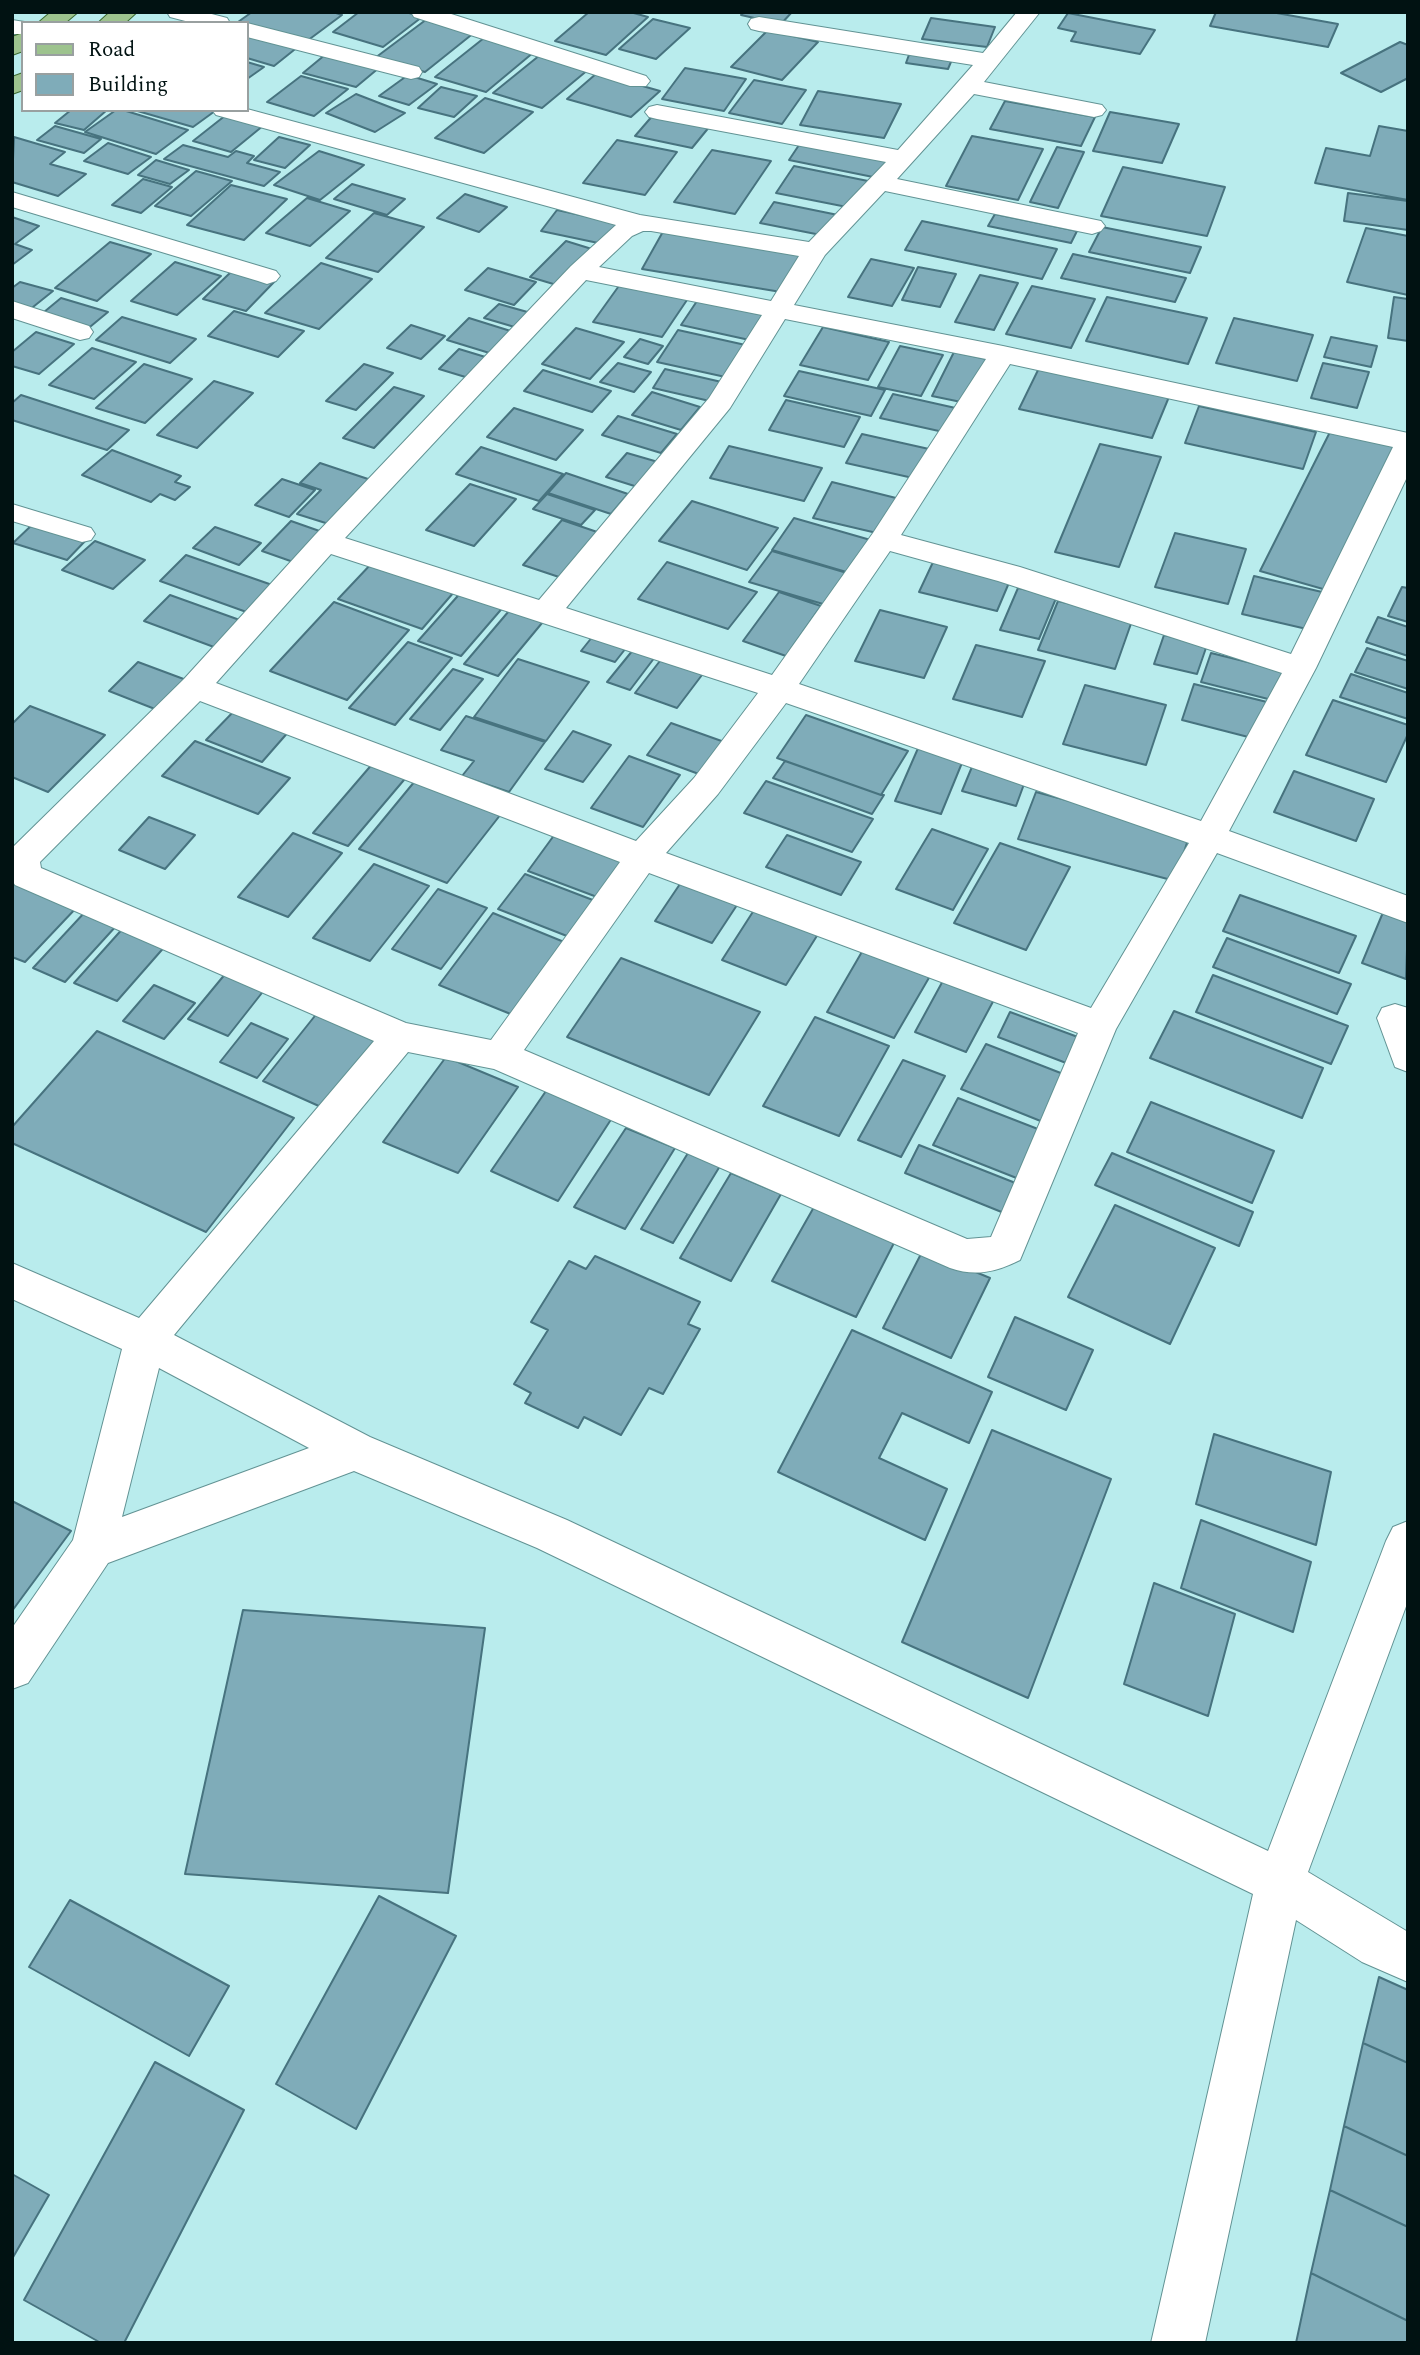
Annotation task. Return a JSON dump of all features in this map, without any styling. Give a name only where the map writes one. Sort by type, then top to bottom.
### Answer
[{"type":"street","points":[[178,12],[212,21]]},
{"type":"street","points":[[422,12],[638,81]]},
{"type":"street","points":[[546,612],[720,402],[815,251],[904,158],[1029,12]]},
{"type":"street","points":[[759,24],[988,61]]},
{"type":"street","points":[[248,30],[411,72]]},
{"type":"street","points":[[968,86],[1094,110]]},
{"type":"street","points":[[231,112],[639,223],[815,251]]},
{"type":"street","points":[[657,112],[904,158]]},
{"type":"street","points":[[881,183],[1092,226]]},
{"type":"street","points":[[12,199],[267,276]]},
{"type":"street","points":[[580,271],[1003,354],[1408,443],[1300,668],[1210,836],[1099,1026],[1006,1248],[982,1258],[964,1256],[500,1056],[400,1036],[27,876],[22,864],[24,857],[195,687],[325,542],[580,271],[623,231],[639,223]]},
{"type":"street","points":[[12,309],[80,332]]},
{"type":"street","points":[[500,1056],[642,857],[706,786],[778,690],[883,540],[1003,354]]},
{"type":"street","points":[[883,540],[1009,574],[1300,668]]},
{"type":"street","points":[[325,542],[546,612],[1210,836],[1408,910]]},
{"type":"street","points":[[195,687],[642,857],[1099,1026]]},
{"type":"street","points":[[1395,1018],[1408,1057]]},
{"type":"street","points":[[12,1667],[93,1548],[145,1340],[400,1036]]},
{"type":"street","points":[[12,1280],[145,1340],[355,1451],[552,1534],[1280,1882],[1379,1945],[1408,1957]]},
{"type":"street","points":[[93,1548],[355,1451]]},
{"type":"street","points":[[1178,2343],[1280,1882],[1408,1541]]},
{"type":"lane","points":[[12,512],[82,534]]},
{"type":"building","points":[[252,12],[333,12],[342,15],[307,41],[248,25],[248,21],[239,21]]},
{"type":"building","points":[[359,12],[406,12],[422,17],[383,47],[333,32]]},
{"type":"building","points":[[589,12],[630,12],[648,17],[606,55],[555,41]]},
{"type":"building","points":[[744,12],[792,12],[781,24],[741,15]]},
{"type":"building","points":[[1216,12],[1271,12],[1338,24],[1328,47],[1210,26]]},
{"type":"building","points":[[1068,13],[1155,30],[1140,54],[1071,41],[1076,32],[1058,28]]},
{"type":"building","points":[[931,18],[995,27],[987,47],[922,39]]},
{"type":"building","points":[[427,19],[475,32],[425,72],[375,58]]},
{"type":"building","points":[[653,19],[690,28],[656,59],[619,49]]},
{"type":"building","points":[[768,30],[818,42],[782,80],[731,67]]},
{"type":"building","points":[[248,32],[299,46],[274,66],[248,58]]},
{"type":"building","points":[[484,38],[534,52],[486,92],[435,77]]},
{"type":"building","points":[[1400,42],[1408,45],[1408,78],[1381,92],[1341,73]]},
{"type":"building","points":[[910,52],[953,57],[948,69],[906,63]]},
{"type":"building","points":[[326,54],[380,67],[356,87],[303,73]]},
{"type":"building","points":[[540,55],[589,69],[542,108],[493,93]]},
{"type":"building","points":[[248,62],[264,67],[248,78]]},
{"type":"building","points":[[685,68],[746,79],[724,111],[662,99]]},
{"type":"building","points":[[597,73],[660,91],[631,117],[567,99]]},
{"type":"building","points":[[408,75],[437,84],[409,105],[379,96]]},
{"type":"building","points":[[301,76],[348,89],[314,116],[267,102]]},
{"type":"building","points":[[754,80],[806,90],[782,124],[729,113]]},
{"type":"building","points":[[441,87],[477,96],[454,117],[418,108]]},
{"type":"building","points":[[818,91],[901,104],[884,138],[800,125]]},
{"type":"building","points":[[356,94],[405,113],[375,132],[326,113]]},
{"type":"building","points":[[485,98],[533,112],[484,153],[435,138]]},
{"type":"building","points":[[1005,101],[1095,117],[1081,146],[990,129]]},
{"type":"building","points":[[69,112],[105,112],[84,130],[55,123]]},
{"type":"building","points":[[113,112],[130,112],[188,130],[156,154],[85,132]]},
{"type":"building","points":[[141,112],[214,112],[193,127]]},
{"type":"building","points":[[1110,112],[1179,124],[1162,163],[1093,151]]},
{"type":"building","points":[[654,114],[710,126],[692,148],[635,136]]},
{"type":"building","points":[[226,115],[264,125],[231,152],[193,141]]},
{"type":"building","points":[[55,126],[101,139],[84,153],[37,140]]},
{"type":"building","points":[[1379,126],[1408,131],[1408,200],[1315,183],[1326,148],[1370,156]]},
{"type":"building","points":[[972,136],[1043,149],[1018,200],[946,186]]},
{"type":"building","points":[[14,137],[65,152],[50,164],[86,174],[58,196],[12,182]]},
{"type":"building","points":[[279,137],[310,145],[285,168],[254,160]]},
{"type":"building","points":[[617,140],[677,152],[645,195],[583,183]]},
{"type":"building","points":[[801,142],[889,159],[878,178],[789,160]]},
{"type":"building","points":[[108,143],[151,157],[128,174],[84,161]]},
{"type":"building","points":[[183,145],[228,157],[236,151],[254,156],[247,163],[280,172],[264,186],[164,159]]},
{"type":"building","points":[[1057,147],[1084,152],[1058,208],[1030,202]]},
{"type":"building","points":[[712,150],[771,161],[735,214],[674,202]]},
{"type":"building","points":[[319,151],[364,165],[320,200],[274,185]]},
{"type":"building","points":[[156,160],[189,170],[170,184],[138,175]]},
{"type":"building","points":[[794,166],[868,181],[852,208],[776,193]]},
{"type":"building","points":[[1123,167],[1225,187],[1207,236],[1101,216]]},
{"type":"building","points":[[196,171],[232,181],[191,216],[155,206]]},
{"type":"building","points":[[143,179],[172,187],[141,213],[112,205]]},
{"type":"building","points":[[352,184],[405,199],[387,215],[334,199]]},
{"type":"building","points":[[231,185],[287,199],[244,240],[187,225]]},
{"type":"building","points":[[1348,193],[1408,201],[1408,230],[1344,221]]},
{"type":"building","points":[[465,194],[507,207],[479,232],[437,218]]},
{"type":"building","points":[[307,198],[350,211],[310,246],[266,233]]},
{"type":"building","points":[[774,202],[838,215],[826,236],[760,223]]},
{"type":"building","points":[[557,210],[618,223],[603,244],[541,231]]},
{"type":"building","points":[[374,213],[424,227],[378,272],[326,258]]},
{"type":"building","points":[[995,214],[1077,231],[1071,243],[988,226]]},
{"type":"building","points":[[12,217],[39,226],[15,244],[32,250],[12,265]]},
{"type":"building","points":[[922,221],[1057,249],[1042,279],[905,250]]},
{"type":"building","points":[[1102,227],[1201,247],[1190,273],[1089,252]]},
{"type":"building","points":[[665,228],[806,252],[787,293],[642,269]]},
{"type":"building","points":[[1366,228],[1408,236],[1408,295],[1347,282]]},
{"type":"building","points":[[566,241],[595,250],[560,286],[530,277]]},
{"type":"building","points":[[110,242],[151,254],[97,301],[55,288]]},
{"type":"building","points":[[1073,254],[1186,278],[1175,302],[1061,278]]},
{"type":"building","points":[[871,259],[914,268],[892,306],[848,297]]},
{"type":"building","points":[[175,262],[221,276],[177,315],[131,301]]},
{"type":"building","points":[[321,263],[372,279],[319,329],[265,313]]},
{"type":"building","points":[[918,267],[956,274],[940,307],[902,300]]},
{"type":"building","points":[[488,268],[536,282],[514,305],[465,290]]},
{"type":"building","points":[[233,270],[275,281],[246,311],[203,299]]},
{"type":"building","points":[[980,275],[1018,283],[994,330],[955,322]]},
{"type":"building","points":[[20,282],[53,291],[28,311],[12,306],[12,288]]},
{"type":"building","points":[[621,283],[689,297],[662,337],[593,322]]},
{"type":"building","points":[[1032,286],[1095,299],[1071,348],[1006,334]]},
{"type":"building","points":[[1107,297],[1207,318],[1188,364],[1086,341]]},
{"type":"building","points":[[1394,297],[1408,299],[1408,341],[1388,338]]},
{"type":"building","points":[[61,298],[108,312],[85,331],[38,317]]},
{"type":"building","points":[[697,301],[769,316],[754,341],[681,325]]},
{"type":"building","points":[[499,304],[531,313],[518,328],[484,318]]},
{"type":"building","points":[[234,311],[304,331],[278,357],[208,336]]},
{"type":"building","points":[[122,317],[196,339],[170,363],[96,340]]},
{"type":"building","points":[[469,318],[517,333],[496,355],[447,340]]},
{"type":"building","points":[[1234,318],[1313,335],[1297,381],[1216,363]]},
{"type":"building","points":[[411,325],[445,336],[421,359],[387,348]]},
{"type":"building","points":[[823,327],[889,342],[868,380],[800,365]]},
{"type":"building","points":[[576,328],[624,342],[590,379],[542,364]]},
{"type":"building","points":[[678,330],[750,346],[730,378],[657,362]]},
{"type":"building","points":[[36,332],[74,344],[39,374],[12,366],[12,352]]},
{"type":"building","points":[[1331,337],[1377,346],[1371,367],[1324,357]]},
{"type":"building","points":[[640,339],[663,346],[648,364],[624,357]]},
{"type":"building","points":[[900,346],[943,355],[921,396],[878,387]]},
{"type":"building","points":[[92,348],[136,362],[94,399],[49,385]]},
{"type":"building","points":[[459,349],[492,359],[472,379],[439,369]]},
{"type":"building","points":[[954,352],[987,359],[966,403],[932,396]]},
{"type":"building","points":[[618,363],[651,372],[634,392],[600,382]]},
{"type":"building","points":[[1323,363],[1369,372],[1357,408],[1311,398]]},
{"type":"building","points":[[144,364],[192,379],[145,423],[96,408]]},
{"type":"building","points":[[364,364],[393,373],[356,410],[326,401]]},
{"type":"building","points":[[1041,364],[1171,392],[1152,438],[1019,409]]},
{"type":"building","points":[[665,369],[726,383],[714,402],[653,388]]},
{"type":"building","points":[[543,370],[611,391],[592,412],[524,391]]},
{"type":"building","points":[[799,371],[885,390],[871,416],[784,396]]},
{"type":"building","points":[[214,381],[253,393],[197,448],[157,435]]},
{"type":"building","points":[[394,387],[424,396],[374,448],[343,438]]},
{"type":"building","points":[[652,392],[700,407],[681,430],[632,415]]},
{"type":"building","points":[[893,394],[960,409],[948,433],[880,418]]},
{"type":"building","points":[[21,395],[129,430],[107,450],[12,420],[12,403]]},
{"type":"building","points":[[786,400],[860,417],[844,447],[769,430]]},
{"type":"building","points":[[1199,406],[1316,432],[1303,469],[1185,443]]},
{"type":"building","points":[[514,408],[583,430],[556,460],[487,437]]},
{"type":"building","points":[[618,416],[677,434],[661,453],[602,435]]},
{"type":"building","points":[[1332,428],[1398,447],[1330,591],[1260,571]]},
{"type":"building","points":[[862,434],[929,449],[913,478],[846,463]]},
{"type":"building","points":[[1100,444],[1161,457],[1119,567],[1055,552]]},
{"type":"building","points":[[729,446],[822,468],[804,501],[710,478]]},
{"type":"building","points":[[481,447],[563,474],[539,501],[456,474]]},
{"type":"building","points":[[112,450],[181,476],[175,482],[190,487],[175,500],[160,494],[151,502],[82,475]]},
{"type":"building","points":[[627,453],[665,464],[644,489],[606,477]]},
{"type":"building","points":[[320,463],[374,481],[332,525],[297,514],[321,490],[300,483]]},
{"type":"building","points":[[566,473],[628,494],[611,514],[548,493]]},
{"type":"building","points":[[282,479],[315,490],[289,517],[255,505]]},
{"type":"building","points":[[832,482],[900,499],[881,534],[813,518]]},
{"type":"building","points":[[470,484],[516,499],[474,546],[426,530]]},
{"type":"building","points":[[547,494],[595,510],[581,525],[533,509]]},
{"type":"building","points":[[692,501],[778,528],[747,570],[659,541]]},
{"type":"building","points":[[794,518],[874,541],[853,574],[772,550]]},
{"type":"building","points":[[562,520],[603,534],[565,579],[523,565]]},
{"type":"building","points":[[291,521],[328,534],[299,564],[262,551]]},
{"type":"building","points":[[34,523],[87,539],[67,560],[13,543]]},
{"type":"building","points":[[215,527],[261,543],[239,565],[193,548]]},
{"type":"building","points":[[1175,533],[1246,549],[1228,604],[1155,587]]},
{"type":"building","points":[[95,541],[145,560],[113,589],[62,570]]},
{"type":"building","points":[[772,551],[854,575],[833,607],[749,582]]},
{"type":"building","points":[[186,555],[278,587],[252,614],[160,581]]},
{"type":"building","points":[[934,560],[1011,578],[997,611],[919,592]]},
{"type":"building","points":[[667,562],[757,592],[728,629],[638,599]]},
{"type":"building","points":[[372,563],[454,592],[422,629],[338,599]]},
{"type":"building","points":[[1254,576],[1322,592],[1311,630],[1242,614]]},
{"type":"building","points":[[1402,587],[1408,588],[1408,622],[1388,616]]},
{"type":"building","points":[[1018,588],[1057,596],[1039,639],[1000,630]]},
{"type":"building","points":[[463,590],[505,605],[461,656],[418,641]]},
{"type":"building","points":[[779,592],[821,606],[786,656],[743,641]]},
{"type":"building","points":[[170,595],[248,623],[222,650],[144,621]]},
{"type":"building","points":[[1058,601],[1133,618],[1115,669],[1038,650]]},
{"type":"building","points":[[334,602],[409,630],[347,700],[270,671]]},
{"type":"building","points":[[514,605],[547,617],[498,676],[464,664]]},
{"type":"building","points":[[880,610],[947,627],[924,678],[855,661]]},
{"type":"building","points":[[1378,617],[1408,627],[1408,656],[1366,642]]},
{"type":"building","points":[[1164,635],[1207,645],[1197,674],[1154,664]]},
{"type":"building","points":[[593,636],[626,648],[615,662],[581,651]]},
{"type":"building","points":[[408,642],[452,658],[395,725],[349,708]]},
{"type":"building","points":[[976,645],[1045,661],[1022,717],[953,699]]},
{"type":"building","points":[[1367,648],[1408,661],[1408,689],[1355,672]]},
{"type":"building","points":[[633,650],[655,657],[630,690],[607,682]]},
{"type":"building","points":[[1211,653],[1288,672],[1280,702],[1201,682]]},
{"type":"building","points":[[663,657],[705,671],[677,708],[635,693]]},
{"type":"building","points":[[518,659],[589,682],[546,741],[474,717]]},
{"type":"building","points":[[138,662],[189,681],[160,711],[109,691]]},
{"type":"building","points":[[453,669],[483,679],[440,730],[410,719]]},
{"type":"building","points":[[1351,674],[1408,693],[1408,719],[1340,697]]},
{"type":"building","points":[[1194,684],[1267,702],[1256,739],[1182,720]]},
{"type":"building","points":[[1085,685],[1166,705],[1146,765],[1063,744]]},
{"type":"building","points":[[1333,700],[1408,725],[1408,734],[1386,782],[1306,755]]},
{"type":"building","points":[[30,706],[105,735],[48,792],[12,777],[12,724]]},
{"type":"building","points":[[235,710],[290,730],[262,762],[206,740]]},
{"type":"building","points":[[806,715],[908,751],[881,795],[777,758]]},
{"type":"building","points":[[466,716],[545,742],[509,792],[462,776],[474,761],[441,750]]},
{"type":"building","points":[[671,723],[730,744],[707,777],[647,755]]},
{"type":"building","points":[[573,731],[611,745],[583,782],[545,769]]},
{"type":"building","points":[[195,741],[290,778],[258,814],[162,776]]},
{"type":"building","points":[[919,746],[964,758],[941,814],[895,801]]},
{"type":"building","points":[[629,756],[680,775],[643,827],[591,808]]},
{"type":"building","points":[[785,761],[884,795],[872,814],[773,778]]},
{"type":"building","points":[[374,762],[409,774],[348,846],[313,833]]},
{"type":"building","points":[[974,762],[1027,776],[1016,806],[962,791]]},
{"type":"building","points":[[1294,771],[1374,799],[1356,841],[1274,812]]},
{"type":"building","points":[[415,781],[501,814],[447,883],[359,849]]},
{"type":"building","points":[[766,781],[873,819],[852,852],[744,813]]},
{"type":"building","points":[[1036,792],[1190,833],[1175,881],[1018,839]]},
{"type":"building","points":[[149,817],[195,835],[165,869],[119,850]]},
{"type":"building","points":[[932,829],[988,849],[953,910],[896,889]]},
{"type":"building","points":[[293,833],[342,853],[288,917],[238,897]]},
{"type":"building","points":[[555,834],[632,862],[605,900],[528,871]]},
{"type":"building","points":[[787,835],[861,862],[841,895],[766,867]]},
{"type":"building","points":[[1000,843],[1070,867],[1026,950],[954,923]]},
{"type":"building","points":[[374,864],[429,886],[370,961],[313,938]]},
{"type":"building","points":[[525,874],[598,902],[572,938],[498,909]]},
{"type":"building","points":[[12,878],[78,906],[25,962],[12,957]]},
{"type":"building","points":[[684,878],[741,899],[712,943],[655,921]]},
{"type":"building","points":[[438,889],[487,908],[441,969],[392,949]]},
{"type":"building","points":[[1240,895],[1356,936],[1339,973],[1223,931]]},
{"type":"building","points":[[756,907],[820,931],[786,985],[722,960]]},
{"type":"building","points":[[1384,910],[1408,919],[1406,979],[1362,963]]},
{"type":"building","points":[[85,912],[117,925],[65,982],[33,968]]},
{"type":"building","points":[[493,913],[569,944],[518,1017],[439,985]]},
{"type":"building","points":[[125,926],[167,944],[117,1001],[74,983]]},
{"type":"building","points":[[1227,938],[1351,984],[1337,1014],[1213,967]]},
{"type":"building","points":[[863,950],[930,976],[894,1038],[827,1012]]},
{"type":"building","points":[[621,958],[760,1012],[709,1095],[567,1037]]},
{"type":"building","points":[[226,973],[265,989],[228,1036],[188,1019]]},
{"type":"building","points":[[1213,975],[1348,1026],[1331,1064],[1196,1012]]},
{"type":"building","points":[[945,977],[996,996],[966,1052],[915,1032]]},
{"type":"building","points":[[154,985],[195,1003],[164,1039],[123,1021]]},
{"type":"building","points":[[1174,1011],[1323,1068],[1302,1118],[1150,1058]]},
{"type":"building","points":[[318,1012],[384,1040],[330,1111],[263,1081]]},
{"type":"building","points":[[1010,1012],[1086,1040],[1074,1066],[998,1037]]},
{"type":"building","points":[[815,1017],[889,1046],[839,1136],[763,1106]]},
{"type":"building","points":[[251,1023],[288,1039],[257,1078],[220,1062]]},
{"type":"building","points":[[97,1031],[294,1118],[206,1232],[12,1143],[12,1127]]},
{"type":"building","points":[[986,1044],[1071,1077],[1048,1124],[961,1089]]},
{"type":"building","points":[[446,1057],[518,1087],[458,1173],[383,1142]]},
{"type":"building","points":[[903,1060],[945,1076],[901,1157],[858,1140]]},
{"type":"building","points":[[546,1091],[612,1118],[558,1201],[491,1171]]},
{"type":"building","points":[[958,1098],[1043,1131],[1019,1179],[933,1145]]},
{"type":"building","points":[[1151,1102],[1274,1151],[1252,1203],[1127,1152]]},
{"type":"building","points":[[626,1128],[675,1148],[625,1229],[574,1207]]},
{"type":"building","points":[[919,1145],[1018,1184],[1004,1213],[905,1173]]},
{"type":"building","points":[[688,1153],[720,1166],[673,1243],[641,1229]]},
{"type":"building","points":[[1112,1153],[1253,1212],[1239,1246],[1095,1185]]},
{"type":"building","points":[[731,1173],[781,1194],[731,1281],[680,1258]]},
{"type":"building","points":[[1115,1205],[1215,1248],[1170,1344],[1068,1297]]},
{"type":"building","points":[[814,1207],[895,1241],[856,1317],[772,1281]]},
{"type":"building","points":[[923,1250],[990,1278],[951,1358],[883,1328]]},
{"type":"building","points":[[595,1256],[700,1302],[688,1324],[700,1329],[663,1394],[649,1388],[621,1435],[584,1417],[578,1428],[525,1403],[531,1393],[514,1384],[548,1330],[531,1322],[569,1261],[586,1269]]},
{"type":"building","points":[[1015,1317],[1093,1350],[1066,1410],[988,1377]]},
{"type":"building","points":[[852,1330],[992,1392],[969,1443],[902,1413],[879,1458],[947,1489],[925,1540],[778,1472]]},
{"type":"building","points":[[992,1430],[1111,1479],[1028,1698],[902,1642]]},
{"type":"building","points":[[1214,1434],[1331,1472],[1316,1545],[1196,1504]]},
{"type":"building","points":[[12,1501],[71,1531],[12,1611]]},
{"type":"building","points":[[1201,1520],[1311,1562],[1293,1632],[1181,1588]]},
{"type":"building","points":[[1154,1583],[1235,1614],[1208,1716],[1124,1684]]},
{"type":"building","points":[[243,1610],[485,1628],[448,1893],[185,1874]]},
{"type":"building","points":[[379,1896],[456,1936],[356,2129],[276,2084]]},
{"type":"building","points":[[70,1900],[229,1986],[189,2056],[29,1967]]},
{"type":"building","points":[[1379,1977],[1408,1990],[1408,2063],[1363,2043]]},
{"type":"building","points":[[1363,2043],[1408,2063],[1408,2156],[1344,2126]]},
{"type":"building","points":[[155,2062],[244,2110],[124,2343],[101,2343],[24,2300]]},
{"type":"building","points":[[1344,2126],[1408,2156],[1408,2227],[1330,2190]]},
{"type":"building","points":[[12,2174],[49,2195],[12,2259]]},
{"type":"building","points":[[1330,2190],[1408,2227],[1408,2321],[1311,2273]]},
{"type":"building","points":[[1311,2273],[1408,2321],[1408,2343],[1296,2343]]}]
